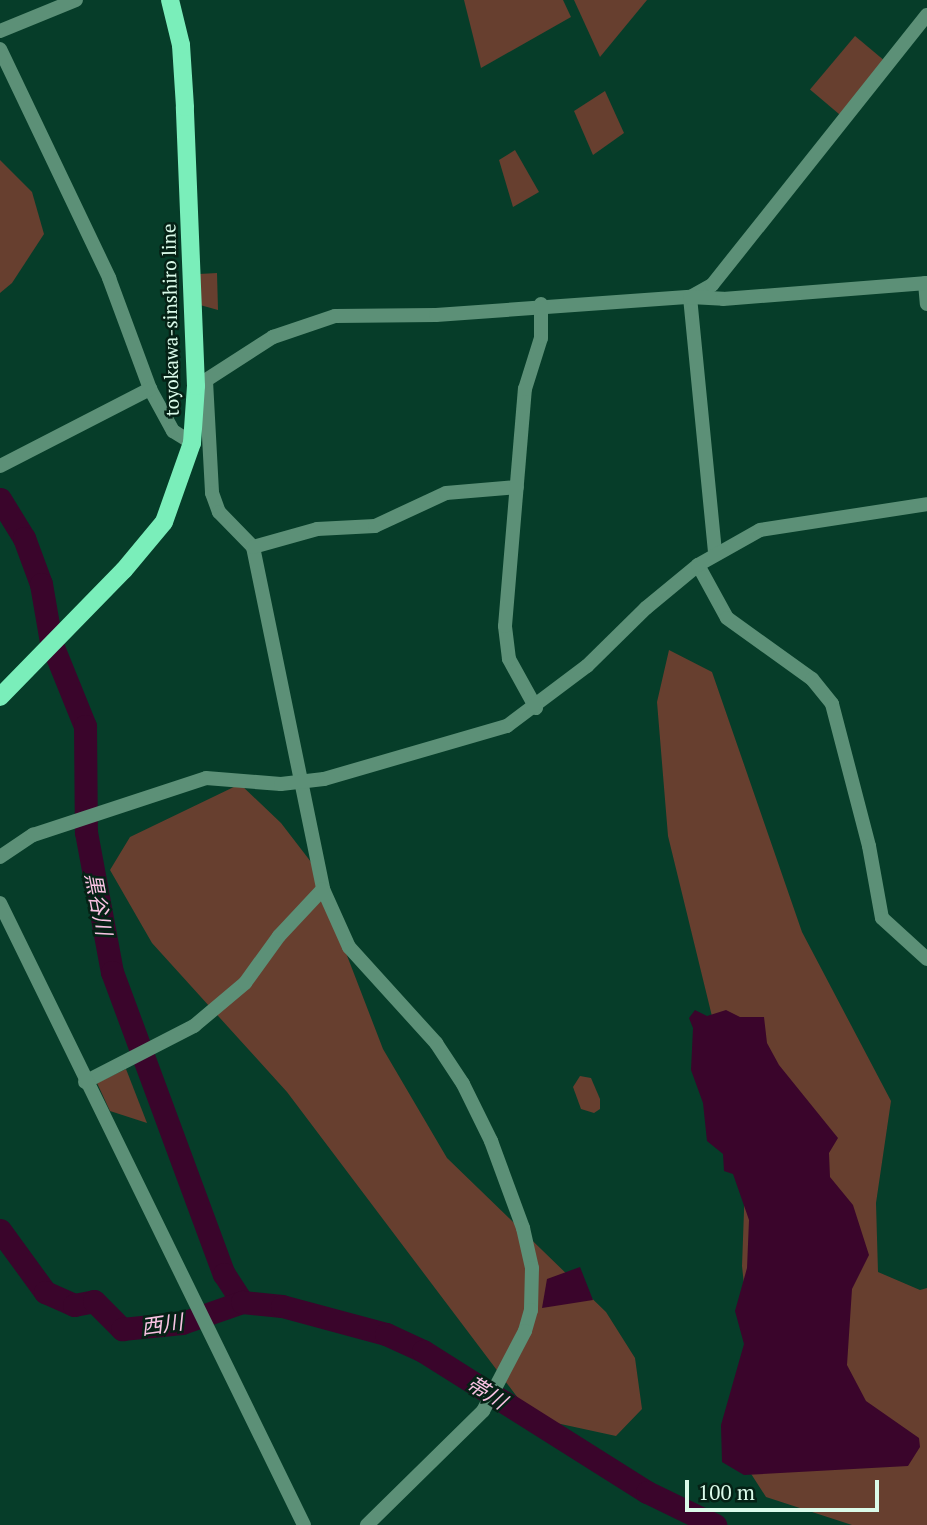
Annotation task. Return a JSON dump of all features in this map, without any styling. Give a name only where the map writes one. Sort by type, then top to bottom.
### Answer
[{"type":"main road","name":"toyokawa-sinshiro line","points":[[0,696],[124,570],[164,522],[192,443],[201,383],[181,45],[170,0]]},
{"type":"street","points":[[0,31],[76,0]]},
{"type":"street","points":[[690,297],[712,285],[927,15]]},
{"type":"street","points":[[0,49],[5,75],[104,267],[150,389],[173,431],[192,443]]},
{"type":"street","points":[[367,1525],[483,1411],[517,1350],[531,1310],[532,1268],[523,1228],[491,1141],[450,1061],[349,947],[323,889],[253,547],[219,512],[212,493],[201,383],[273,337],[335,316],[436,315],[541,304],[690,297],[723,299],[926,283],[927,304]]},
{"type":"street","points":[[690,297],[715,554]]},
{"type":"street","points":[[536,708],[509,659],[505,626],[525,388],[541,338],[541,304]]},
{"type":"street","points":[[0,466],[150,389]]},
{"type":"street","points":[[253,547],[317,529],[375,526],[446,493],[517,487]]},
{"type":"street","points":[[0,857],[33,835],[206,778],[301,782],[346,774],[507,726],[536,708],[698,565],[760,530],[927,504]]},
{"type":"street","points":[[698,565],[727,618],[812,678],[832,704],[866,833],[882,918],[927,959]]},
{"type":"street","points":[[85,1082],[194,1026],[245,983],[279,936],[323,889]]},
{"type":"street","points":[[0,903],[85,1082],[304,1525]]},
{"type":"shaded area","points":[[464,0],[563,0],[571,17],[481,68]]},
{"type":"shaded area","points":[[574,0],[647,0],[600,57]]},
{"type":"shaded area","points":[[855,36],[885,61],[840,115],[810,90]]},
{"type":"shaded area","points":[[605,91],[624,133],[593,155],[574,111]]},
{"type":"shaded area","points":[[515,150],[539,192],[513,207],[499,160]]},
{"type":"shaded area","points":[[0,160],[32,192],[44,234],[12,283],[0,293]]},
{"type":"shaded area","points":[[217,273],[218,310],[200,305],[199,274]]},
{"type":"shaded area","points":[[669,650],[712,672],[802,932],[891,1101],[876,1203],[878,1272],[920,1290],[927,1288],[927,1525],[852,1525],[766,1497],[748,1469],[753,1369],[742,1266],[745,1183],[729,1086],[668,836],[657,702]]},
{"type":"shaded area","points":[[240,784],[281,823],[311,862],[383,1049],[447,1158],[606,1312],[635,1358],[642,1409],[616,1436],[533,1418],[287,1092],[152,943],[110,870],[130,837]]},
{"type":"shaded area","points":[[695,1010],[707,1016],[726,1010],[740,1017],[764,1017],[767,1043],[779,1065],[838,1138],[829,1153],[830,1177],[853,1205],[869,1255],[852,1289],[847,1365],[866,1401],[919,1438],[920,1447],[908,1466],[744,1475],[722,1462],[721,1425],[744,1344],[735,1311],[747,1268],[749,1220],[733,1174],[724,1171],[723,1154],[707,1141],[703,1103],[691,1070],[693,1028],[689,1018]]},
{"type":"shaded area","points":[[126,1069],[147,1123],[110,1111],[97,1083]]},
{"type":"shaded area","points":[[580,1076],[591,1078],[600,1099],[600,1109],[594,1113],[581,1109],[573,1087]]},
{"type":"shaded area","points":[[580,1267],[593,1300],[542,1308],[547,1279]]},
{"type":"waterway","name":"黒谷川","points":[[0,499],[24,538],[41,584],[51,642],[85,726],[86,832],[112,972],[224,1274],[242,1302]]},
{"type":"waterway","name":"帯川","points":[[0,1230],[45,1292],[74,1305],[94,1301],[122,1329],[182,1323],[242,1302],[282,1306],[386,1334],[423,1351],[647,1492],[715,1525]]},
{"type":"water label","name":"西川","points":[[162,1324]]}]
